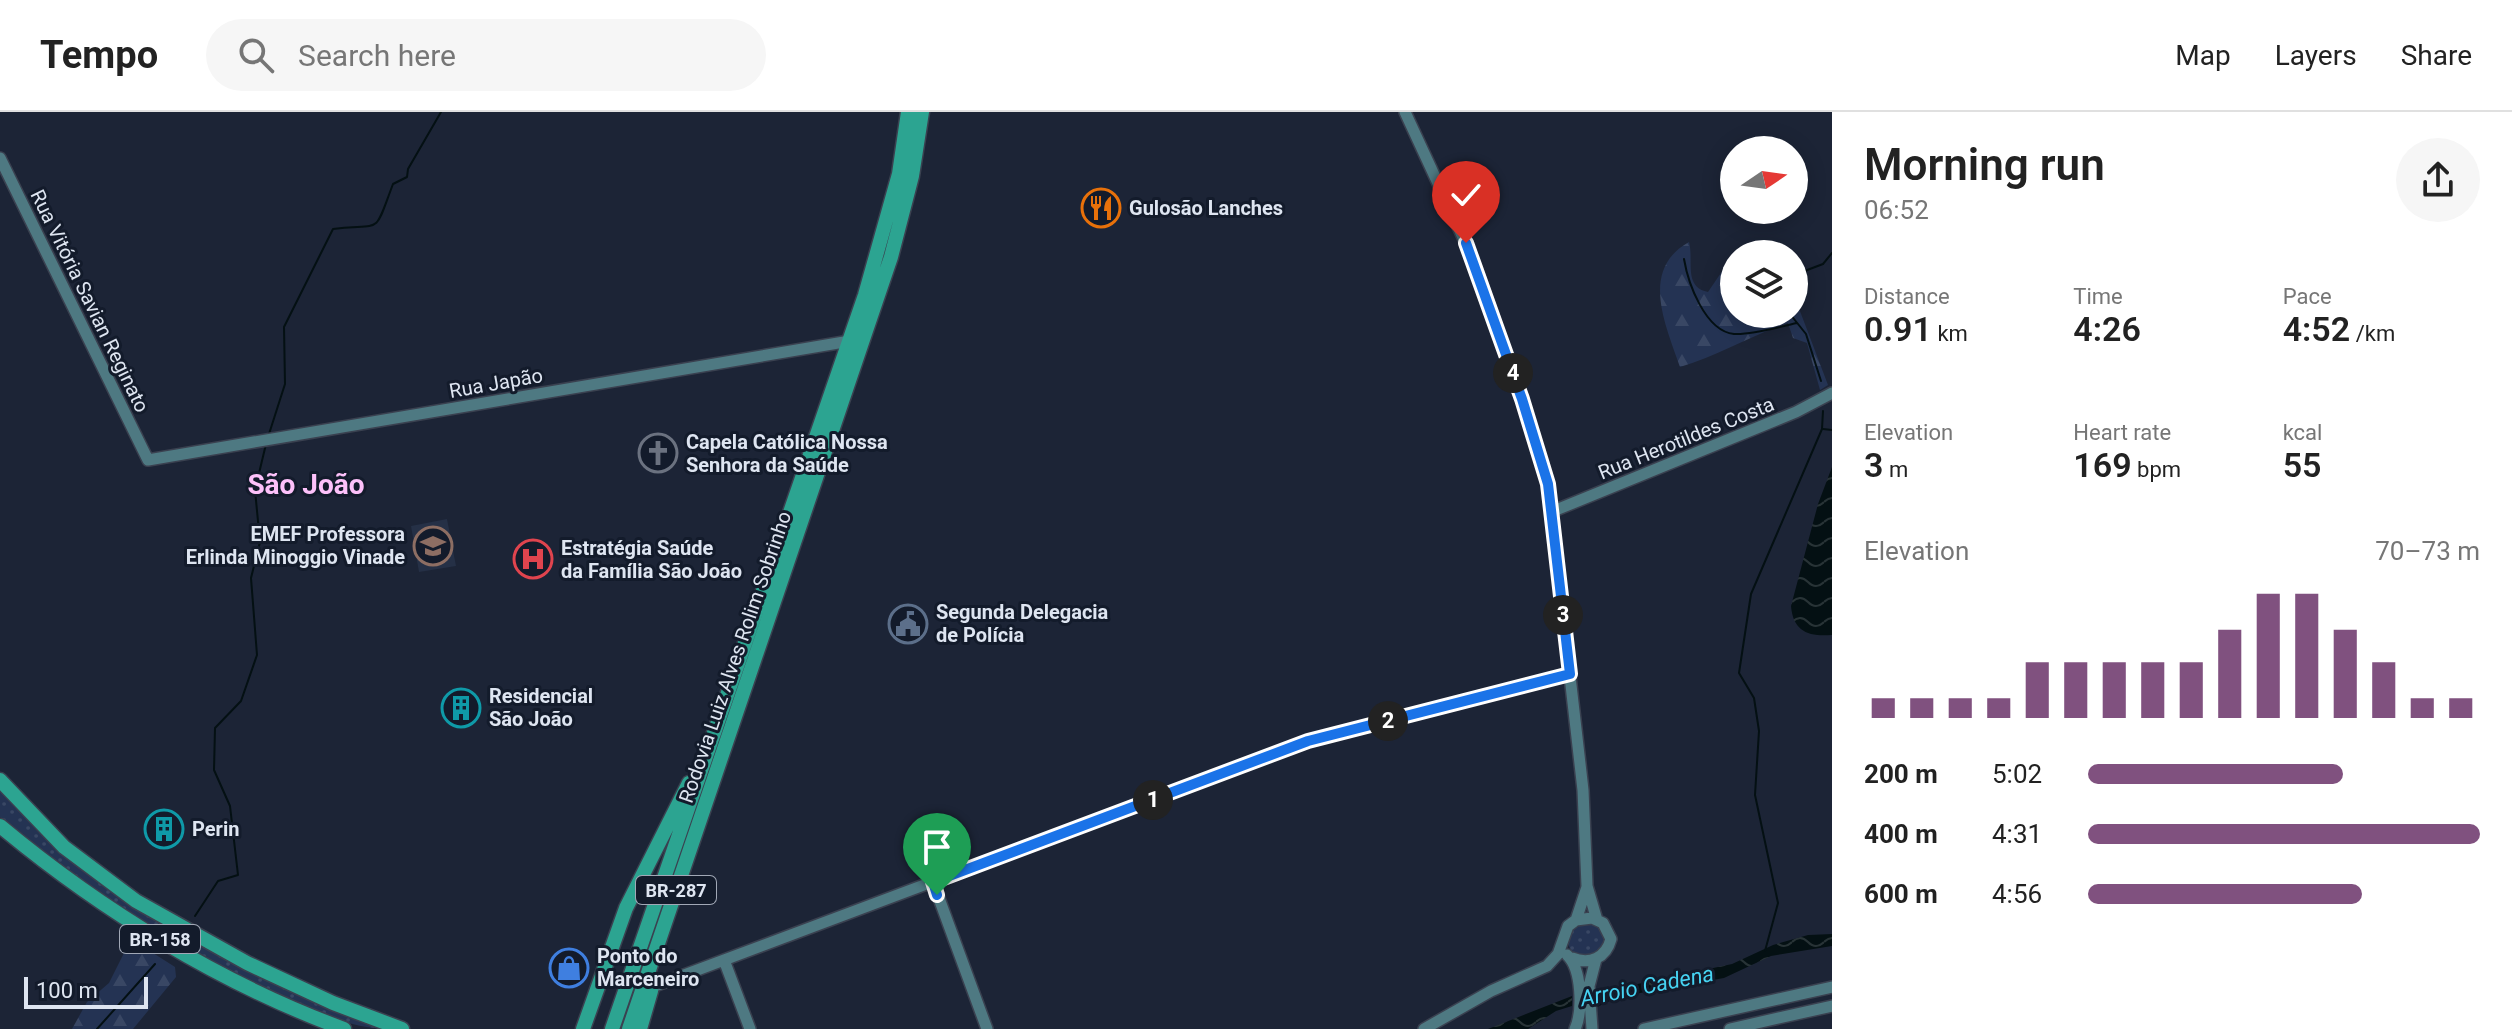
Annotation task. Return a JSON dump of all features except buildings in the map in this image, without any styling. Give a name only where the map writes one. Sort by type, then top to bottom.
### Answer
[{"type":"highway","name":"Rodovia Luiz Alves Rolim Sobrinho","points":[[612,1029],[850,341],[899,174],[908,112]]},
{"type":"highway","name":"Rodovia Luiz Alves Rolim Sobrinho","points":[[629,1029],[891,257],[912,176],[922,112]]},
{"type":"highway","name":"BR-287","points":[[640,1029],[715,794],[722,752]]},
{"type":"highway","name":"BR-287","points":[[583,1029],[626,908],[703,759]]},
{"type":"highway","name":"BR-158","points":[[0,780],[64,847],[110,885],[247,963],[333,1003],[402,1029]]},
{"type":"highway","name":"BR-158","points":[[0,826],[93,896],[162,940],[290,1007],[344,1029]]},
{"type":"street","points":[[1405,112],[1461,232],[1539,450],[1551,512],[1583,790],[1587,886],[1597,920]]},
{"type":"street","name":"Rua Vitória Savian Reginato","points":[[0,158],[148,460]]},
{"type":"street","name":"Rua Japão","points":[[148,460],[850,341]]},
{"type":"street","name":"Rua Herotildes Costa","points":[[1551,512],[1796,412],[1832,393]]},
{"type":"street","points":[[652,987],[1308,741],[1570,674]]},
{"type":"street","points":[[933,882],[987,1029]]},
{"type":"street","points":[[1424,1029],[1491,991],[1547,966],[1562,944],[1562,934],[1576,920],[1587,886]]},
{"type":"street","points":[[1576,920],[1597,920],[1607,927],[1611,939],[1607,950],[1596,959],[1583,986],[1581,1021],[1592,1029]]},
{"type":"street","points":[[1562,944],[1572,958],[1583,986]]},
{"type":"street","points":[[1572,958],[1583,961],[1596,959]]},
{"type":"street","points":[[724,960],[750,1029]]},
{"type":"street","points":[[1644,1029],[1832,987]]},
{"type":"street","points":[[1730,1029],[1832,1006]]},
{"type":"shaded area","name":"EMEF Professora Erlinda Minoggio Vinade","points":[[447,519],[456,566],[419,572],[411,526]]},
{"type":"green space","points":[[1689,242],[1692,279],[1700,289],[1708,292],[1720,274],[1720,328],[1775,328],[1680,367],[1660,299],[1660,283],[1665,267],[1674,254]]},
{"type":"green space","points":[[1790,328],[1806,328],[1828,385],[1820,390],[1807,343],[1793,338]]},
{"type":"green space","points":[[0,786],[109,889],[391,1029],[354,1024],[300,1005],[151,926],[58,864],[0,817]]},
{"type":"green space","points":[[1586,922],[1598,928],[1604,940],[1598,952],[1586,958],[1574,952],[1568,940],[1574,928]]},
{"type":"green space","points":[[131,939],[175,967],[176,977],[133,1029],[72,1029],[87,1002],[109,983]]},
{"type":"water","points":[[1832,467],[1832,635],[1816,635],[1799,627],[1791,606],[1818,504]]},
{"type":"water","name":"Arroio Cadena","points":[[1832,934],[1832,946],[1771,956],[1724,978],[1618,997],[1595,1008],[1594,997],[1614,989],[1732,964],[1773,945],[1808,935]]},
{"type":"water","name":"Arroio Cadena","points":[[1572,996],[1572,1006],[1556,1011],[1528,1029],[1488,1029]]},
{"type":"waterway","points":[[269,434],[285,384],[284,327],[333,229],[369,226],[379,220],[393,184],[407,177],[408,169],[441,112]]},
{"type":"waterway","points":[[1808,270],[1823,264],[1832,253]]},
{"type":"waterway","points":[[1684,259],[1700,304],[1706,315],[1720,328]]},
{"type":"waterway","points":[[1720,328],[1734,334],[1775,328]]},
{"type":"waterway","points":[[1801,328],[1821,381]]},
{"type":"waterway","points":[[1765,951],[1778,903],[1755,795],[1759,731],[1754,698],[1739,673],[1751,594],[1822,429],[1823,411]]},
{"type":"waterway","points":[[1823,429],[1832,430]]},
{"type":"waterway","points":[[195,916],[218,881],[238,875],[230,806],[214,770],[215,728],[241,701],[257,655],[251,578],[260,542],[255,490],[266,444]]},
{"type":"waterway","points":[[97,1029],[155,964]]},
{"type":"place","name":"Gulosão Lanches","points":[[1101,208]]},
{"type":"place","name":"Capela Católica Nossa Senhora da Saúde","points":[[658,453]]},
{"type":"place","name":"EMEF Professora Erlinda Minoggio Vinade","points":[[433,546]]},
{"type":"place","name":"Estratégia Saúde da Família São João","points":[[533,559]]},
{"type":"place","name":"Segunda Delegacia de Polícia","points":[[908,624]]},
{"type":"place","name":"Residencial São João","points":[[461,708]]},
{"type":"place","name":"Perin","points":[[164,829]]},
{"type":"place","name":"Ponto do Marceneiro","points":[[569,968]]},
{"type":"district","name":"São João","points":[[306,484]]},
{"type":"route","points":[[937,895],[933,882],[1308,741],[1570,674],[1548,484],[1522,399],[1466,243]]}]
